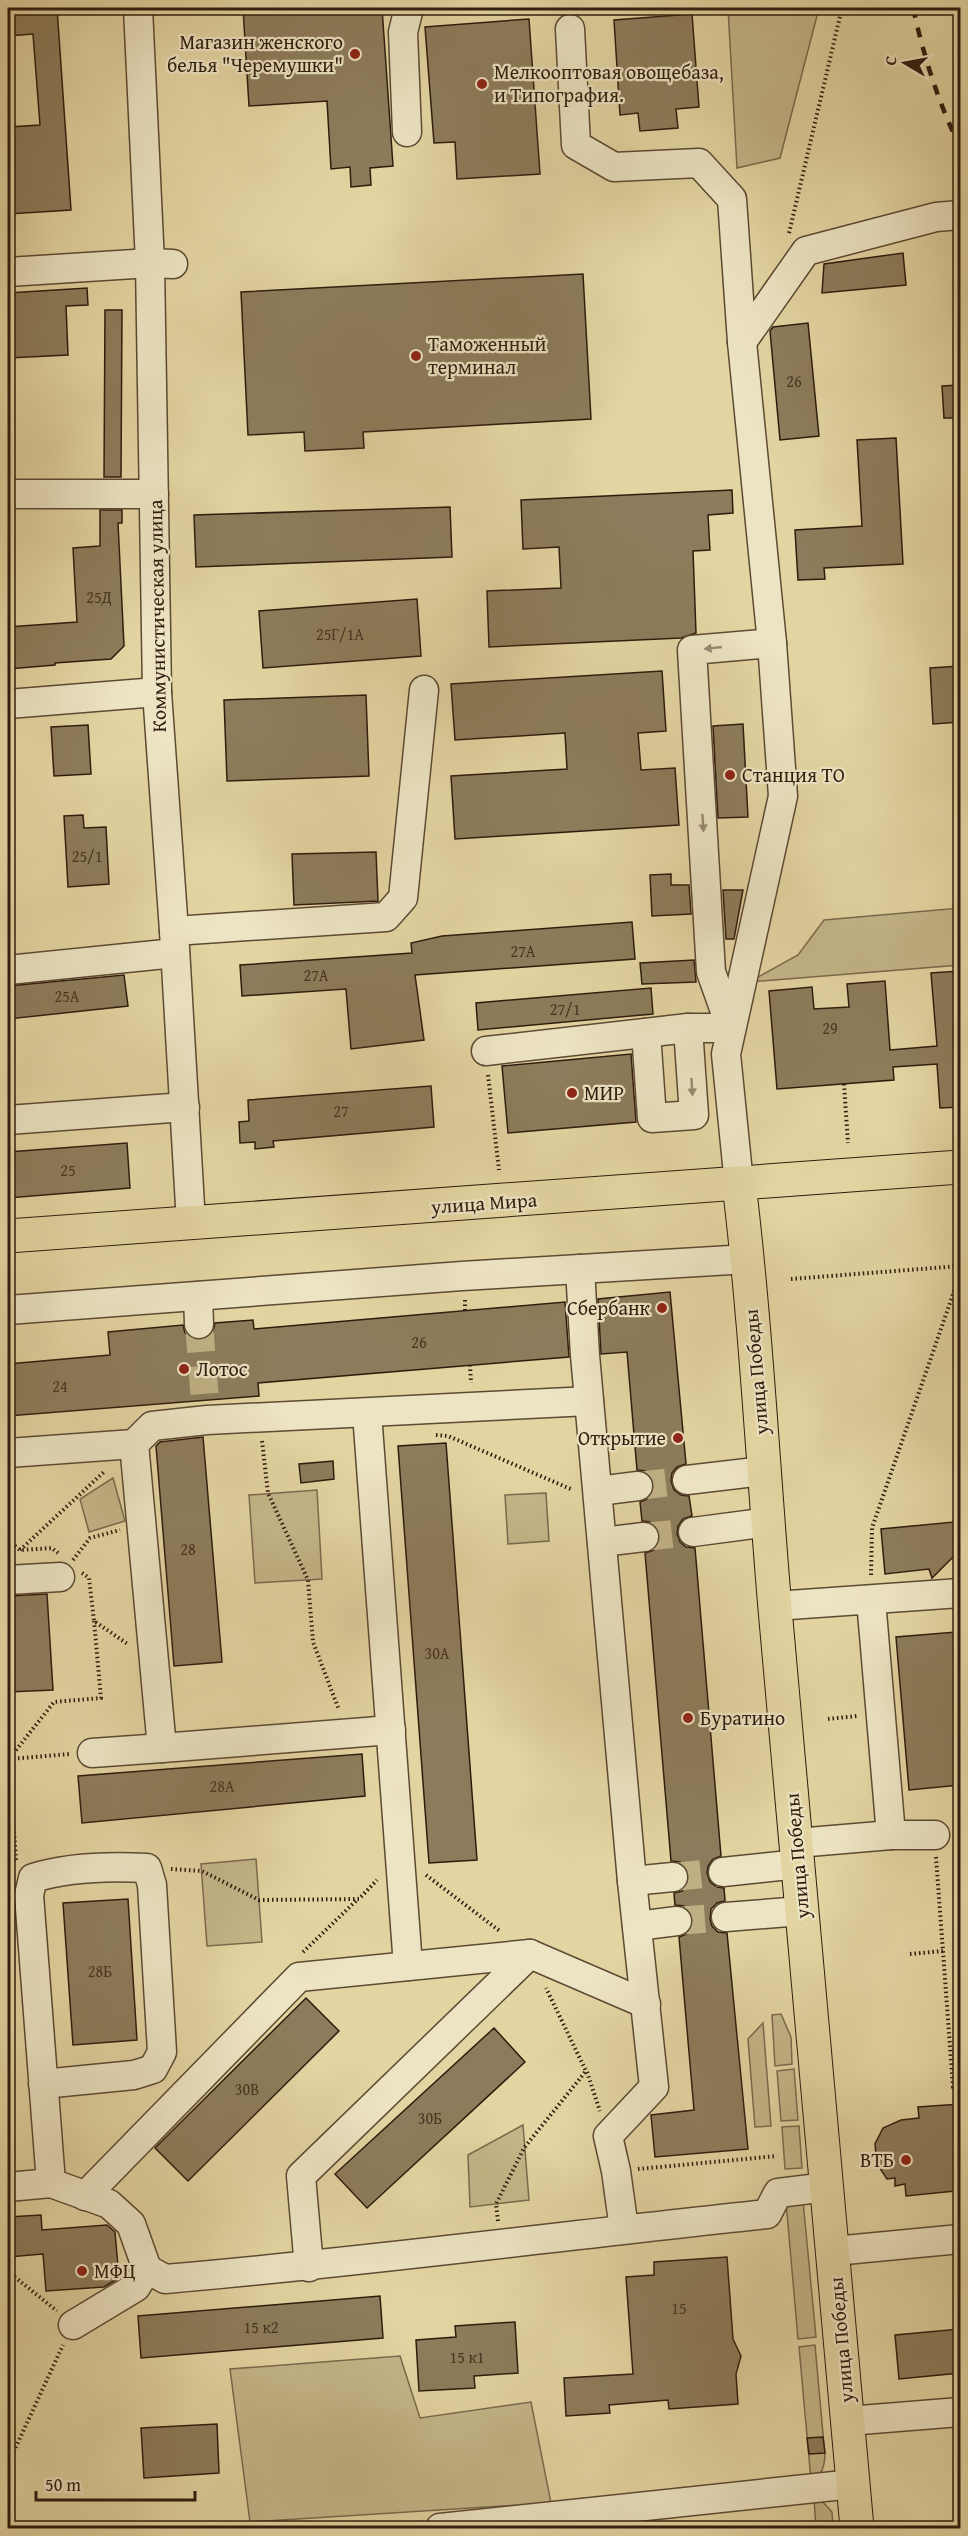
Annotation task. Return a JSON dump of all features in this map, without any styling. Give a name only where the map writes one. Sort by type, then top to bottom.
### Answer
[{"type":"main road","name":"улица Мира","points":[[8,1236],[960,1167]]},
{"type":"main road","name":"улица Победы","points":[[739,1184],[748,1259],[801,1911],[834,2251],[857,2529]]},
{"type":"street","name":"Коммунистическая улица","points":[[138,8],[161,263],[154,494],[157,692],[175,942],[191,1223]]},
{"type":"street","points":[[406,132],[403,32],[409,8]]},
{"type":"street","points":[[570,29],[576,145],[614,167],[699,163],[732,199],[742,342],[772,643],[783,796],[726,1054],[739,1184]]},
{"type":"street","points":[[742,342],[806,252],[936,217],[960,214]]},
{"type":"street","points":[[8,272],[161,263]]},
{"type":"street","points":[[8,494],[154,494]]},
{"type":"street","points":[[731,1029],[711,972],[692,650],[772,643]]},
{"type":"street","points":[[8,970],[175,942],[386,917],[403,898],[424,690]]},
{"type":"street","points":[[8,704],[157,692]]},
{"type":"street","points":[[486,1051],[688,1028],[731,1029]]},
{"type":"street","points":[[646,1033],[652,1118],[694,1114],[688,1028]]},
{"type":"street","points":[[8,1120],[185,1107]]},
{"type":"street","points":[[8,1310],[748,1259]]},
{"type":"street","points":[[580,1269],[589,1401],[632,1881],[654,2087],[608,2136],[616,2170],[624,2229]]},
{"type":"street","points":[[198,1296],[199,1324]]},
{"type":"street","points":[[8,1453],[134,1444],[152,1425],[206,1410],[260,1418],[589,1401]]},
{"type":"street","points":[[367,1413],[408,1966]]},
{"type":"street","points":[[134,1444],[162,1748]]},
{"type":"street","points":[[687,1480],[764,1471]]},
{"type":"street","points":[[599,1496],[638,1486]]},
{"type":"street","points":[[693,1532],[768,1522]]},
{"type":"street","points":[[602,1542],[644,1537]]},
{"type":"street","points":[[8,1580],[70,1574]]},
{"type":"street","points":[[775,1606],[960,1593]]},
{"type":"street","points":[[871,1600],[891,1835]]},
{"type":"street","points":[[92,1753],[391,1730]]},
{"type":"street","points":[[723,1872],[798,1853],[891,1835],[935,1835]]},
{"type":"street","points":[[43,2084],[134,2075],[153,2069],[162,2052],[152,1885],[147,1868],[54,1871],[33,1878],[29,1895],[43,2084],[51,2183]]},
{"type":"street","points":[[632,1881],[673,1877]]},
{"type":"street","points":[[726,1917],[801,1911]]},
{"type":"street","points":[[637,1926],[677,1921]]},
{"type":"street","points":[[309,2267],[301,2176],[530,1954]]},
{"type":"street","points":[[85,2196],[299,1977],[530,1954],[646,2004]]},
{"type":"street","points":[[8,2187],[51,2183],[109,2204],[131,2224],[147,2269],[165,2279],[309,2267],[767,2214],[778,2193],[827,2187]]},
{"type":"street","points":[[834,2251],[960,2240]]},
{"type":"street","points":[[73,2325],[136,2287],[147,2269]]},
{"type":"street","points":[[848,2421],[960,2412]]},
{"type":"street","points":[[440,2529],[853,2484]]},
{"type":"path","points":[[788,239],[842,8]]},
{"type":"path","points":[[486,1051],[499,1170]]},
{"type":"path","points":[[844,1084],[848,1143]]},
{"type":"path","points":[[791,1279],[960,1266]]},
{"type":"path","points":[[871,1600],[872,1528],[960,1274]]},
{"type":"path","points":[[260,1418],[268,1494],[308,1580],[313,1642],[333,1691]]},
{"type":"path","points":[[425,1435],[448,1436],[599,1496]]},
{"type":"path","points":[[20,1550],[134,1444]]},
{"type":"path","points":[[8,1540],[20,1550],[52,1548],[71,1563],[90,1538],[142,1525]]},
{"type":"path","points":[[16,1869],[8,1759],[54,1702],[101,1698],[89,1578],[70,1574]]},
{"type":"path","points":[[94,1621],[154,1663]]},
{"type":"path","points":[[8,1759],[92,1753]]},
{"type":"path","points":[[935,1835],[952,2087],[960,2087]]},
{"type":"path","points":[[298,1956],[359,1899],[400,1854],[530,1954],[586,2072],[608,2136]]},
{"type":"path","points":[[202,1870],[259,1900],[359,1899]]},
{"type":"path","points":[[910,1954],[943,1951]]},
{"type":"path","points":[[496,2204],[525,2148],[586,2072]]},
{"type":"path","points":[[616,2170],[777,2156]]},
{"type":"path","points":[[8,2464],[73,2325],[11,2274]]},
{"type":"shaded area","points":[[728,8],[819,8],[780,158],[737,168]]},
{"type":"shaded area","points":[[960,908],[960,965],[749,982],[798,955],[824,920]]},
{"type":"shaded area","points":[[113,1478],[125,1521],[89,1532],[80,1499]]},
{"type":"shaded area","points":[[317,1490],[322,1579],[255,1583],[249,1495]]},
{"type":"shaded area","points":[[546,1493],[549,1541],[508,1544],[505,1495]]},
{"type":"shaded area","points":[[256,1859],[262,1942],[207,1946],[201,1864]]},
{"type":"shaded area","points":[[781,2014],[791,2037],[792,2064],[775,2066],[772,2015]]},
{"type":"shaded area","points":[[763,2023],[771,2126],[755,2127],[748,2039]]},
{"type":"shaded area","points":[[794,2069],[798,2120],[781,2121],[777,2071]]},
{"type":"shaded area","points":[[523,2125],[529,2200],[470,2207],[468,2155]]},
{"type":"shaded area","points":[[799,2126],[802,2168],[785,2169],[782,2127]]},
{"type":"shaded area","points":[[803,2201],[816,2337],[798,2339],[786,2202]]},
{"type":"shaded area","points":[[815,2345],[825,2456],[822,2471],[811,2480],[799,2347]]},
{"type":"shaded area","points":[[400,2356],[420,2418],[531,2402],[551,2503],[250,2522],[230,2369]]},
{"type":"shaded area","points":[[814,2499],[821,2500],[832,2512],[833,2528],[816,2528]]},
{"type":"building","points":[[8,8],[57,8],[71,210],[8,214],[8,127],[40,125],[33,34],[8,36]]},
{"type":"building","points":[[243,8],[382,8],[393,166],[370,168],[371,185],[351,187],[350,167],[331,169],[327,101],[249,106]]},
{"type":"building","points":[[692,14],[699,107],[676,109],[678,128],[640,131],[638,113],[620,115],[614,20]]},
{"type":"building","name":"Мелкооптовая овощебаза, и Типография.","points":[[529,19],[540,174],[457,179],[455,142],[434,143],[425,27]]},
{"type":"building","points":[[903,253],[906,285],[822,293],[824,264]]},
{"type":"building","name":"Таможенный терминал","points":[[583,274],[591,419],[363,432],[364,448],[305,451],[304,432],[248,435],[241,292]]},
{"type":"building","points":[[87,288],[88,305],[66,306],[68,355],[8,358],[8,293]]},
{"type":"building","points":[[105,310],[122,310],[121,477],[104,477]]},
{"type":"building","points":[[808,323],[819,436],[780,440],[770,331],[773,327]]},
{"type":"building","points":[[960,385],[960,418],[944,418],[942,386]]},
{"type":"building","points":[[896,438],[903,564],[824,568],[825,579],[798,580],[795,530],[862,526],[857,440]]},
{"type":"building","points":[[732,490],[733,513],[708,515],[710,550],[693,551],[696,633],[681,638],[489,647],[487,591],[561,588],[559,547],[523,549],[521,500]]},
{"type":"building","points":[[450,507],[452,557],[196,567],[194,515]]},
{"type":"building","points":[[100,510],[122,510],[122,523],[118,523],[124,646],[111,659],[8,669],[8,627],[77,622],[73,548],[100,546]]},
{"type":"building","points":[[417,599],[421,656],[263,668],[259,611]]},
{"type":"building","points":[[960,666],[960,722],[933,724],[930,668]]},
{"type":"building","points":[[662,671],[666,731],[638,733],[641,770],[675,768],[679,825],[455,839],[451,776],[567,769],[565,733],[455,740],[451,684]]},
{"type":"building","points":[[366,695],[369,776],[227,781],[224,700]]},
{"type":"building","name":"Станция ТО","points":[[743,724],[748,817],[718,818],[713,726]]},
{"type":"building","points":[[88,725],[91,774],[54,776],[51,727]]},
{"type":"building","points":[[83,815],[84,828],[106,827],[109,884],[68,887],[64,816]]},
{"type":"building","points":[[376,852],[378,901],[294,905],[292,854]]},
{"type":"building","points":[[671,874],[671,885],[689,885],[691,914],[652,916],[650,875]]},
{"type":"building","points":[[723,890],[743,890],[734,939],[726,939]]},
{"type":"building","points":[[632,922],[635,959],[415,975],[424,1040],[351,1049],[346,989],[242,996],[240,965],[412,953],[411,943],[442,936]]},
{"type":"building","points":[[694,960],[696,982],[642,984],[640,963]]},
{"type":"building","points":[[960,971],[960,1107],[940,1108],[937,1064],[893,1067],[894,1080],[777,1089],[769,991],[812,987],[814,1009],[849,1007],[847,984],[885,981],[890,1050],[937,1046],[931,973]]},
{"type":"building","points":[[124,975],[128,1006],[8,1019],[8,986]]},
{"type":"building","points":[[651,988],[653,1014],[478,1030],[476,1003]]},
{"type":"building","name":"МИР","points":[[631,1054],[636,1122],[508,1133],[502,1066]]},
{"type":"building","points":[[431,1086],[434,1127],[273,1141],[274,1147],[255,1149],[255,1142],[240,1143],[239,1122],[249,1121],[248,1100]]},
{"type":"building","points":[[127,1143],[130,1188],[8,1198],[8,1152]]},
{"type":"building","points":[[670,1292],[686,1464],[677,1467],[672,1473],[671,1481],[674,1490],[681,1495],[689,1496],[692,1516],[683,1519],[678,1526],[677,1534],[680,1542],[686,1547],[695,1548],[721,1856],[713,1859],[708,1866],[707,1873],[710,1882],[717,1887],[724,1888],[725,1901],[717,1903],[711,1909],[710,1919],[712,1926],[718,1932],[727,1933],[748,2149],[655,2157],[651,2115],[694,2110],[679,1937],[687,1934],[692,1927],[693,1920],[690,1911],[684,1906],[675,1905],[674,1893],[682,1891],[688,1884],[689,1875],[686,1867],[680,1862],[671,1861],[645,1553],[654,1550],[659,1543],[660,1536],[657,1527],[650,1522],[642,1521],[640,1502],[653,1493],[654,1483],[645,1471],[637,1470],[627,1352],[601,1354],[598,1299]]},
{"type":"building","points":[[565,1302],[569,1357],[258,1383],[259,1396],[8,1416],[8,1364],[110,1355],[108,1332],[183,1325],[185,1333],[191,1338],[200,1340],[208,1338],[213,1332],[215,1323],[253,1320],[254,1329]]},
{"type":"building","points":[[203,1437],[222,1662],[174,1666],[156,1446],[160,1442]]},
{"type":"building","points":[[446,1443],[477,1860],[429,1863],[398,1446]]},
{"type":"building","points":[[333,1461],[334,1479],[301,1483],[299,1464]]},
{"type":"building","points":[[954,1522],[957,1553],[932,1578],[929,1569],[885,1574],[881,1529]]},
{"type":"building","points":[[47,1594],[53,1690],[8,1692],[8,1596]]},
{"type":"building","points":[[956,1632],[960,1679],[960,1785],[909,1790],[896,1637]]},
{"type":"building","points":[[362,1754],[365,1796],[82,1823],[78,1776]]},
{"type":"building","points":[[128,1899],[137,2040],[73,2045],[63,1903]]},
{"type":"building","points":[[306,1998],[339,2031],[188,2181],[155,2148]]},
{"type":"building","points":[[494,2028],[525,2062],[367,2208],[335,2174]]},
{"type":"building","points":[[960,2104],[960,2178],[955,2191],[906,2196],[905,2184],[895,2186],[895,2178],[887,2179],[877,2164],[875,2144],[883,2128],[901,2120],[919,2118],[918,2107]]},
{"type":"building","name":"МФЦ","points":[[41,2215],[42,2230],[107,2225],[115,2232],[119,2278],[104,2287],[46,2291],[43,2254],[8,2257],[8,2217]]},
{"type":"building","points":[[727,2257],[733,2339],[741,2356],[736,2374],[738,2404],[669,2409],[668,2400],[609,2405],[610,2413],[566,2416],[564,2378],[633,2374],[626,2277],[654,2275],[654,2262]]},
{"type":"building","points":[[380,2296],[383,2338],[141,2358],[138,2316]]},
{"type":"building","points":[[515,2322],[518,2373],[474,2376],[475,2388],[419,2391],[416,2340],[456,2337],[455,2326]]},
{"type":"building","points":[[960,2329],[960,2373],[899,2379],[895,2335]]},
{"type":"building","points":[[217,2424],[219,2473],[144,2478],[141,2428]]},
{"type":"building","points":[[823,2437],[825,2453],[809,2454],[807,2438]]},
{"type":"tunnel","points":[[199,1324],[205,1400]]},
{"type":"tunnel","points":[[638,1486],[687,1480]]},
{"type":"tunnel","points":[[644,1537],[693,1532]]},
{"type":"tunnel","points":[[673,1877],[723,1872]]},
{"type":"tunnel","points":[[677,1921],[726,1917]]},
{"type":"railway","points":[[913,8],[932,79],[960,147]]},
{"type":"place","name":"Магазин женского белья \"Черемушки\"","points":[[355,54]]},
{"type":"place","name":"Мелкооптовая овощебаза, и Типография.","points":[[482,84]]},
{"type":"place","name":"Таможенный терминал","points":[[416,356]]},
{"type":"place","name":"Станция ТО","points":[[730,775]]},
{"type":"place","name":"МИР","points":[[572,1093]]},
{"type":"place","name":"Сбербанк","points":[[662,1308]]},
{"type":"place","name":"Лотос","points":[[184,1369]]},
{"type":"place","name":"Открытие","points":[[678,1438]]},
{"type":"place","name":"Буратино","points":[[688,1718]]},
{"type":"place","name":"ВТБ","points":[[906,2160]]},
{"type":"place","name":"МФЦ","points":[[82,2271]]}]
